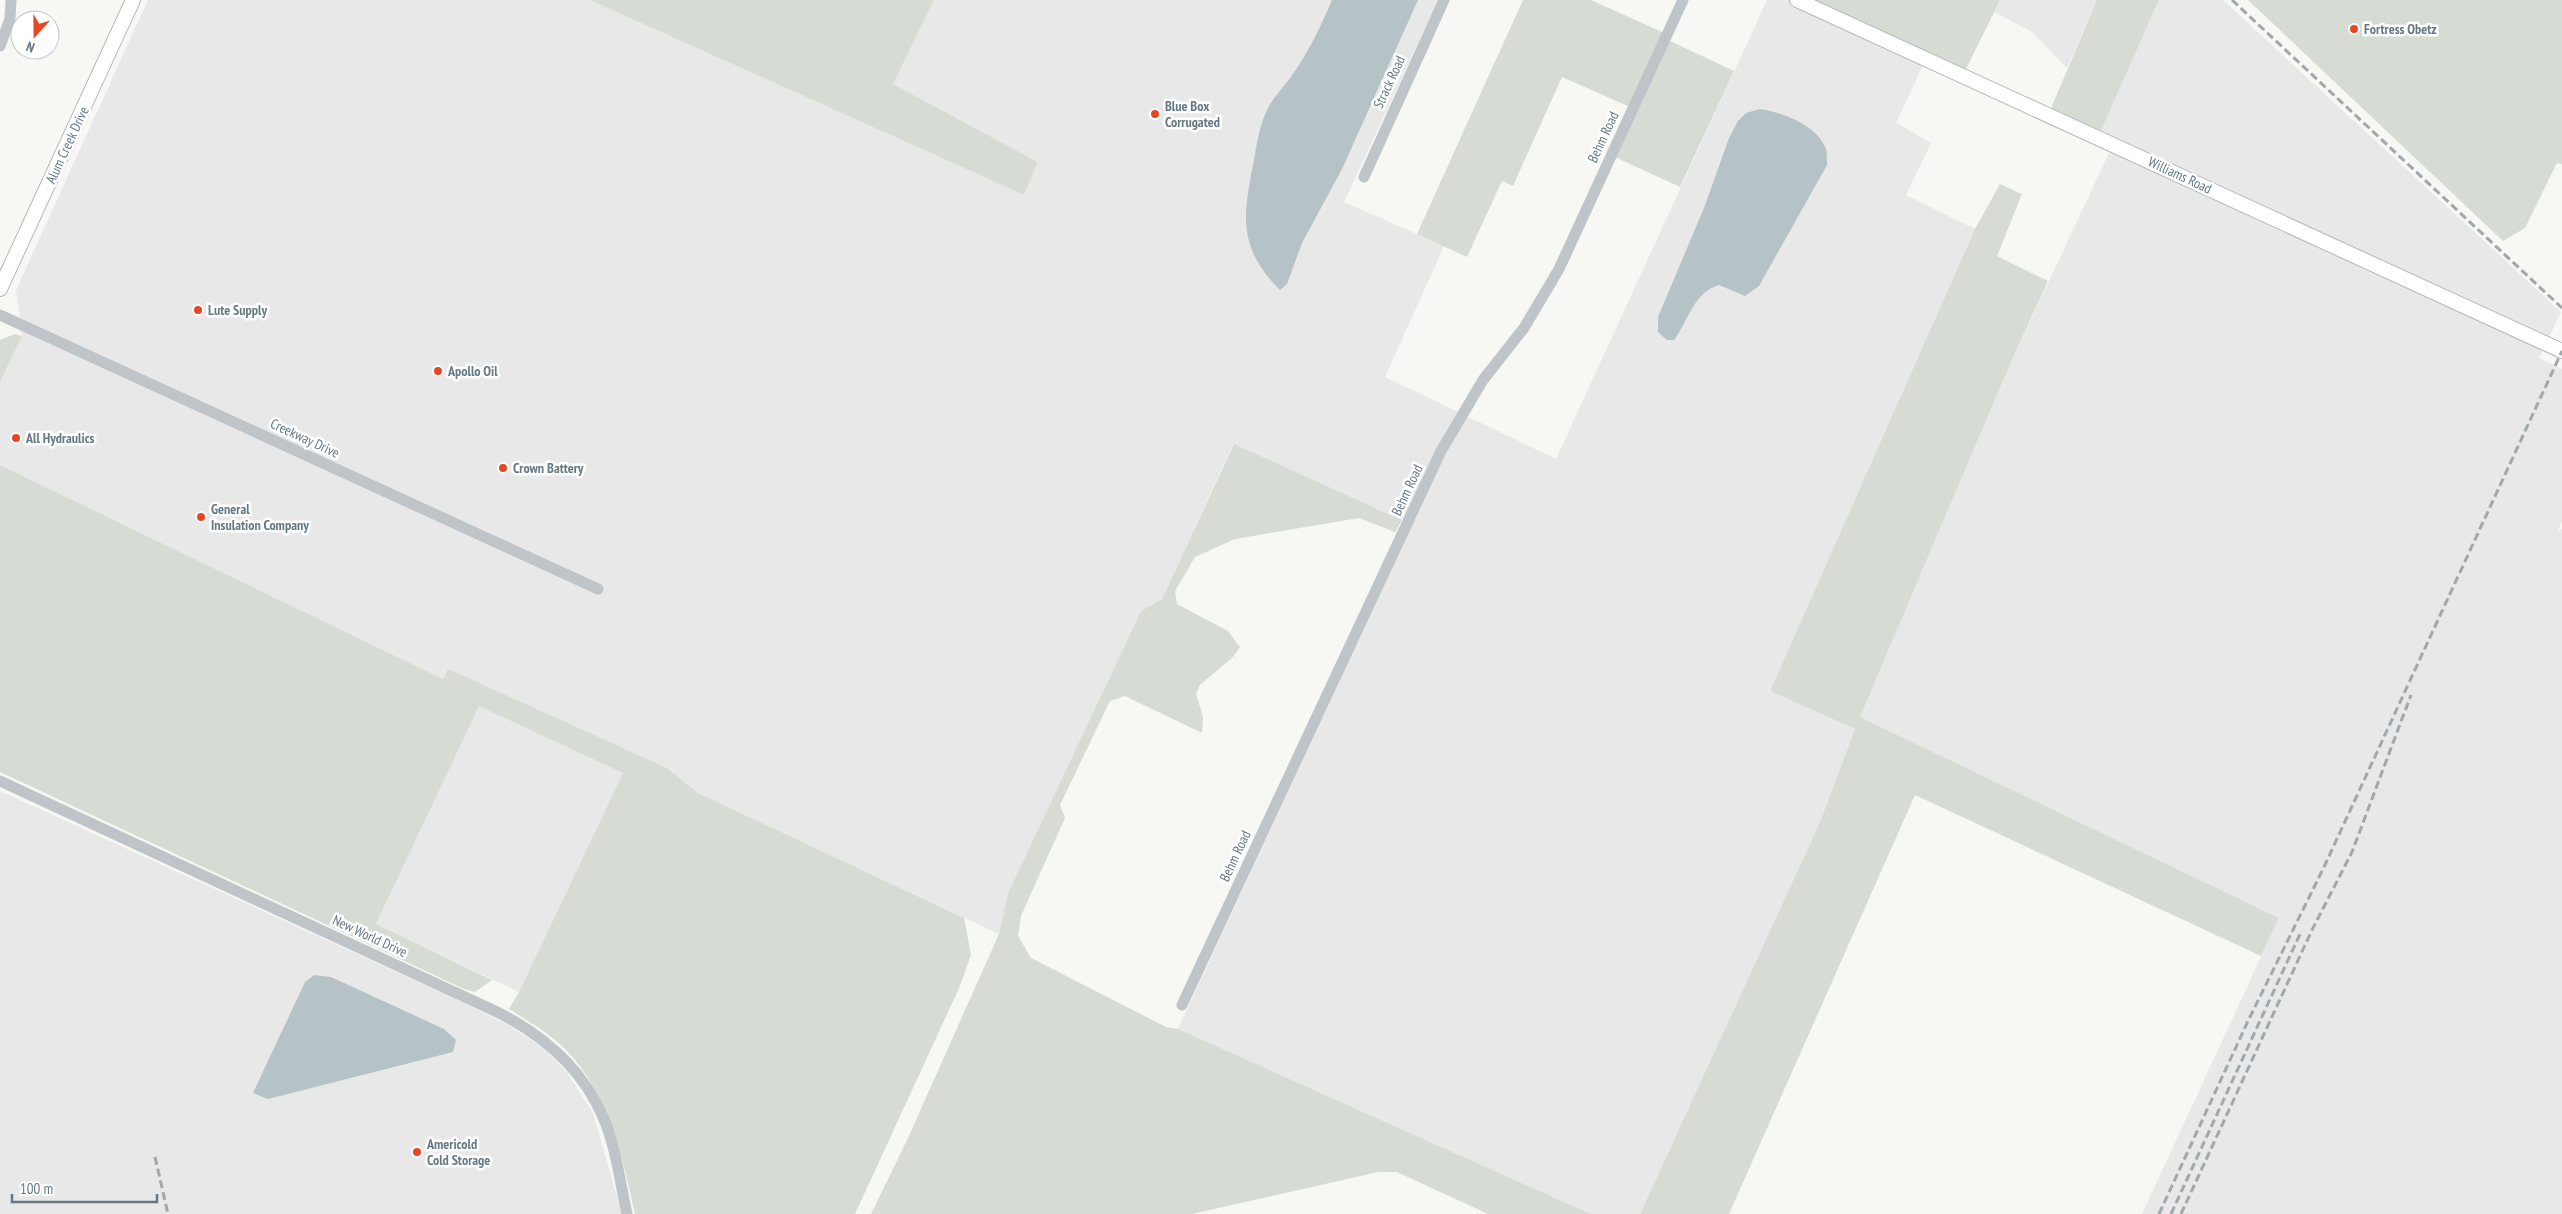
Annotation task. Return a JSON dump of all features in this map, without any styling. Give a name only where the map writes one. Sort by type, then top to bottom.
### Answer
[{"type":"main road","name":"Alum Creek Drive","points":[[0,289],[133,0]]},
{"type":"main road","name":"Williams Road","points":[[1798,0],[2562,351]]},
{"type":"street","points":[[0,46],[10,19],[11,0]]},
{"type":"street","name":"Strack Road","points":[[1364,177],[1444,0]]},
{"type":"street","name":"Behm Road","points":[[1182,1005],[1441,451],[1483,380],[1524,328],[1559,269],[1683,0]]},
{"type":"street","name":"Creekway Drive","points":[[0,315],[598,589]]},
{"type":"street","name":"New World Drive","points":[[0,781],[496,1011],[536,1033],[559,1053],[574,1070],[603,1116],[627,1214]]},
{"type":"shaded area","points":[[148,0],[590,0],[1024,195],[1038,162],[893,84],[934,0],[1438,0],[1344,202],[1444,246],[1385,377],[1556,459],[1767,0],[1808,0],[1928,54],[1896,123],[1931,143],[1906,195],[1975,229],[1770,691],[1855,729],[1820,822],[1640,1214],[1591,1214],[1178,1029],[1412,524],[1233,444],[1162,599],[1141,611],[1008,893],[999,934],[698,793],[667,768],[448,670],[443,679],[0,465],[0,382],[22,336],[16,290]]},
{"type":"shaded area","points":[[590,0],[934,0],[893,84],[1038,162],[1024,195]]},
{"type":"shaded area","points":[[1332,0],[1418,0],[1342,169],[1302,243],[1287,284],[1280,290],[1256,259],[1250,244],[1246,214],[1250,180],[1259,133],[1265,114],[1273,99],[1290,78],[1304,56]]},
{"type":"shaded area","points":[[1523,0],[1591,0],[1664,33],[1630,107],[1562,77],[1513,186],[1502,181],[1467,257],[1417,234]]},
{"type":"shaded area","points":[[1808,0],[2000,0],[1965,71]]},
{"type":"shaded area","points":[[2000,0],[2097,0],[2067,68],[2032,32],[1994,12]]},
{"type":"shaded area","points":[[2097,0],[2159,0],[2100,133],[2053,111],[2051,108]]},
{"type":"shaded area","points":[[2159,0],[2223,0],[2561,312],[2539,358],[2562,369],[2562,521],[2558,530],[2562,529],[2562,1214],[2142,1214],[2279,918],[1860,717],[2010,364],[2110,151],[2100,133]]},
{"type":"shaded area","points":[[2248,0],[2562,0],[2562,164],[2557,163],[2525,228],[2503,241]]},
{"type":"shaded area","points":[[1668,40],[1734,71],[1680,187],[1615,157]]},
{"type":"shaded area","points":[[1760,109],[1778,113],[1798,121],[1815,133],[1826,149],[1827,165],[1759,286],[1745,296],[1719,285],[1710,289],[1703,294],[1692,308],[1674,340],[1667,340],[1658,332],[1658,317],[1704,208],[1729,138],[1738,121],[1746,113]]},
{"type":"shaded area","points":[[2000,184],[2022,194],[1997,256],[2048,281],[2010,364],[1860,717],[2279,918],[2261,956],[1915,795],[1729,1214],[1640,1214],[1820,822],[1855,729],[1770,691],[1975,229]]},
{"type":"shaded area","points":[[15,334],[22,336],[0,382],[0,340]]},
{"type":"shaded area","points":[[1234,444],[1402,520],[1395,532],[1359,518],[1235,539],[1195,557],[1175,591],[1177,604],[1228,631],[1240,647],[1232,658],[1200,685],[1196,694],[1203,717],[1202,733],[1125,696],[1110,701],[1060,805],[1065,818],[1021,916],[1018,936],[1031,958],[1166,1027],[1178,1029],[1591,1214],[1488,1214],[1397,1172],[1378,1172],[1192,1214],[871,1214],[908,1138],[999,934],[1008,893],[1141,611],[1162,599]]},
{"type":"shaded area","points":[[0,465],[443,679],[448,669],[667,768],[698,793],[964,918],[971,955],[960,986],[855,1214],[635,1214],[612,1126],[593,1085],[559,1043],[509,1009],[519,992],[623,773],[479,706],[376,924],[492,980],[475,992],[464,989],[0,772]]},
{"type":"shaded area","points":[[479,705],[623,773],[519,992],[376,924]]},
{"type":"shaded area","points":[[0,791],[460,1001],[506,1024],[545,1049],[568,1074],[593,1113],[622,1214],[0,1214]]},
{"type":"shaded area","points":[[314,975],[331,977],[444,1029],[456,1040],[453,1052],[268,1099],[253,1093],[305,982]]},
{"type":"railway","points":[[2232,0],[2562,308]]},
{"type":"railway","points":[[2159,1214],[2248,1021],[2324,867],[2562,351]]},
{"type":"railway","points":[[2181,1214],[2312,930],[2352,852],[2411,695]]},
{"type":"railway","points":[[2171,1214],[2301,932]]},
{"type":"railway","points":[[155,1157],[168,1214]]},
{"type":"place","name":"Fortress Obetz","points":[[2354,29]]},
{"type":"place","name":"Blue Box Corrugated","points":[[1155,114]]},
{"type":"place","name":"Lute Supply","points":[[198,310]]},
{"type":"place","name":"Apollo Oil","points":[[438,371]]},
{"type":"place","name":"All Hydraulics","points":[[16,438]]},
{"type":"place","name":"Crown Battery","points":[[503,468]]},
{"type":"place","name":"General Insulation Company","points":[[201,517]]},
{"type":"place","name":"Americold Cold Storage","points":[[417,1152]]}]
